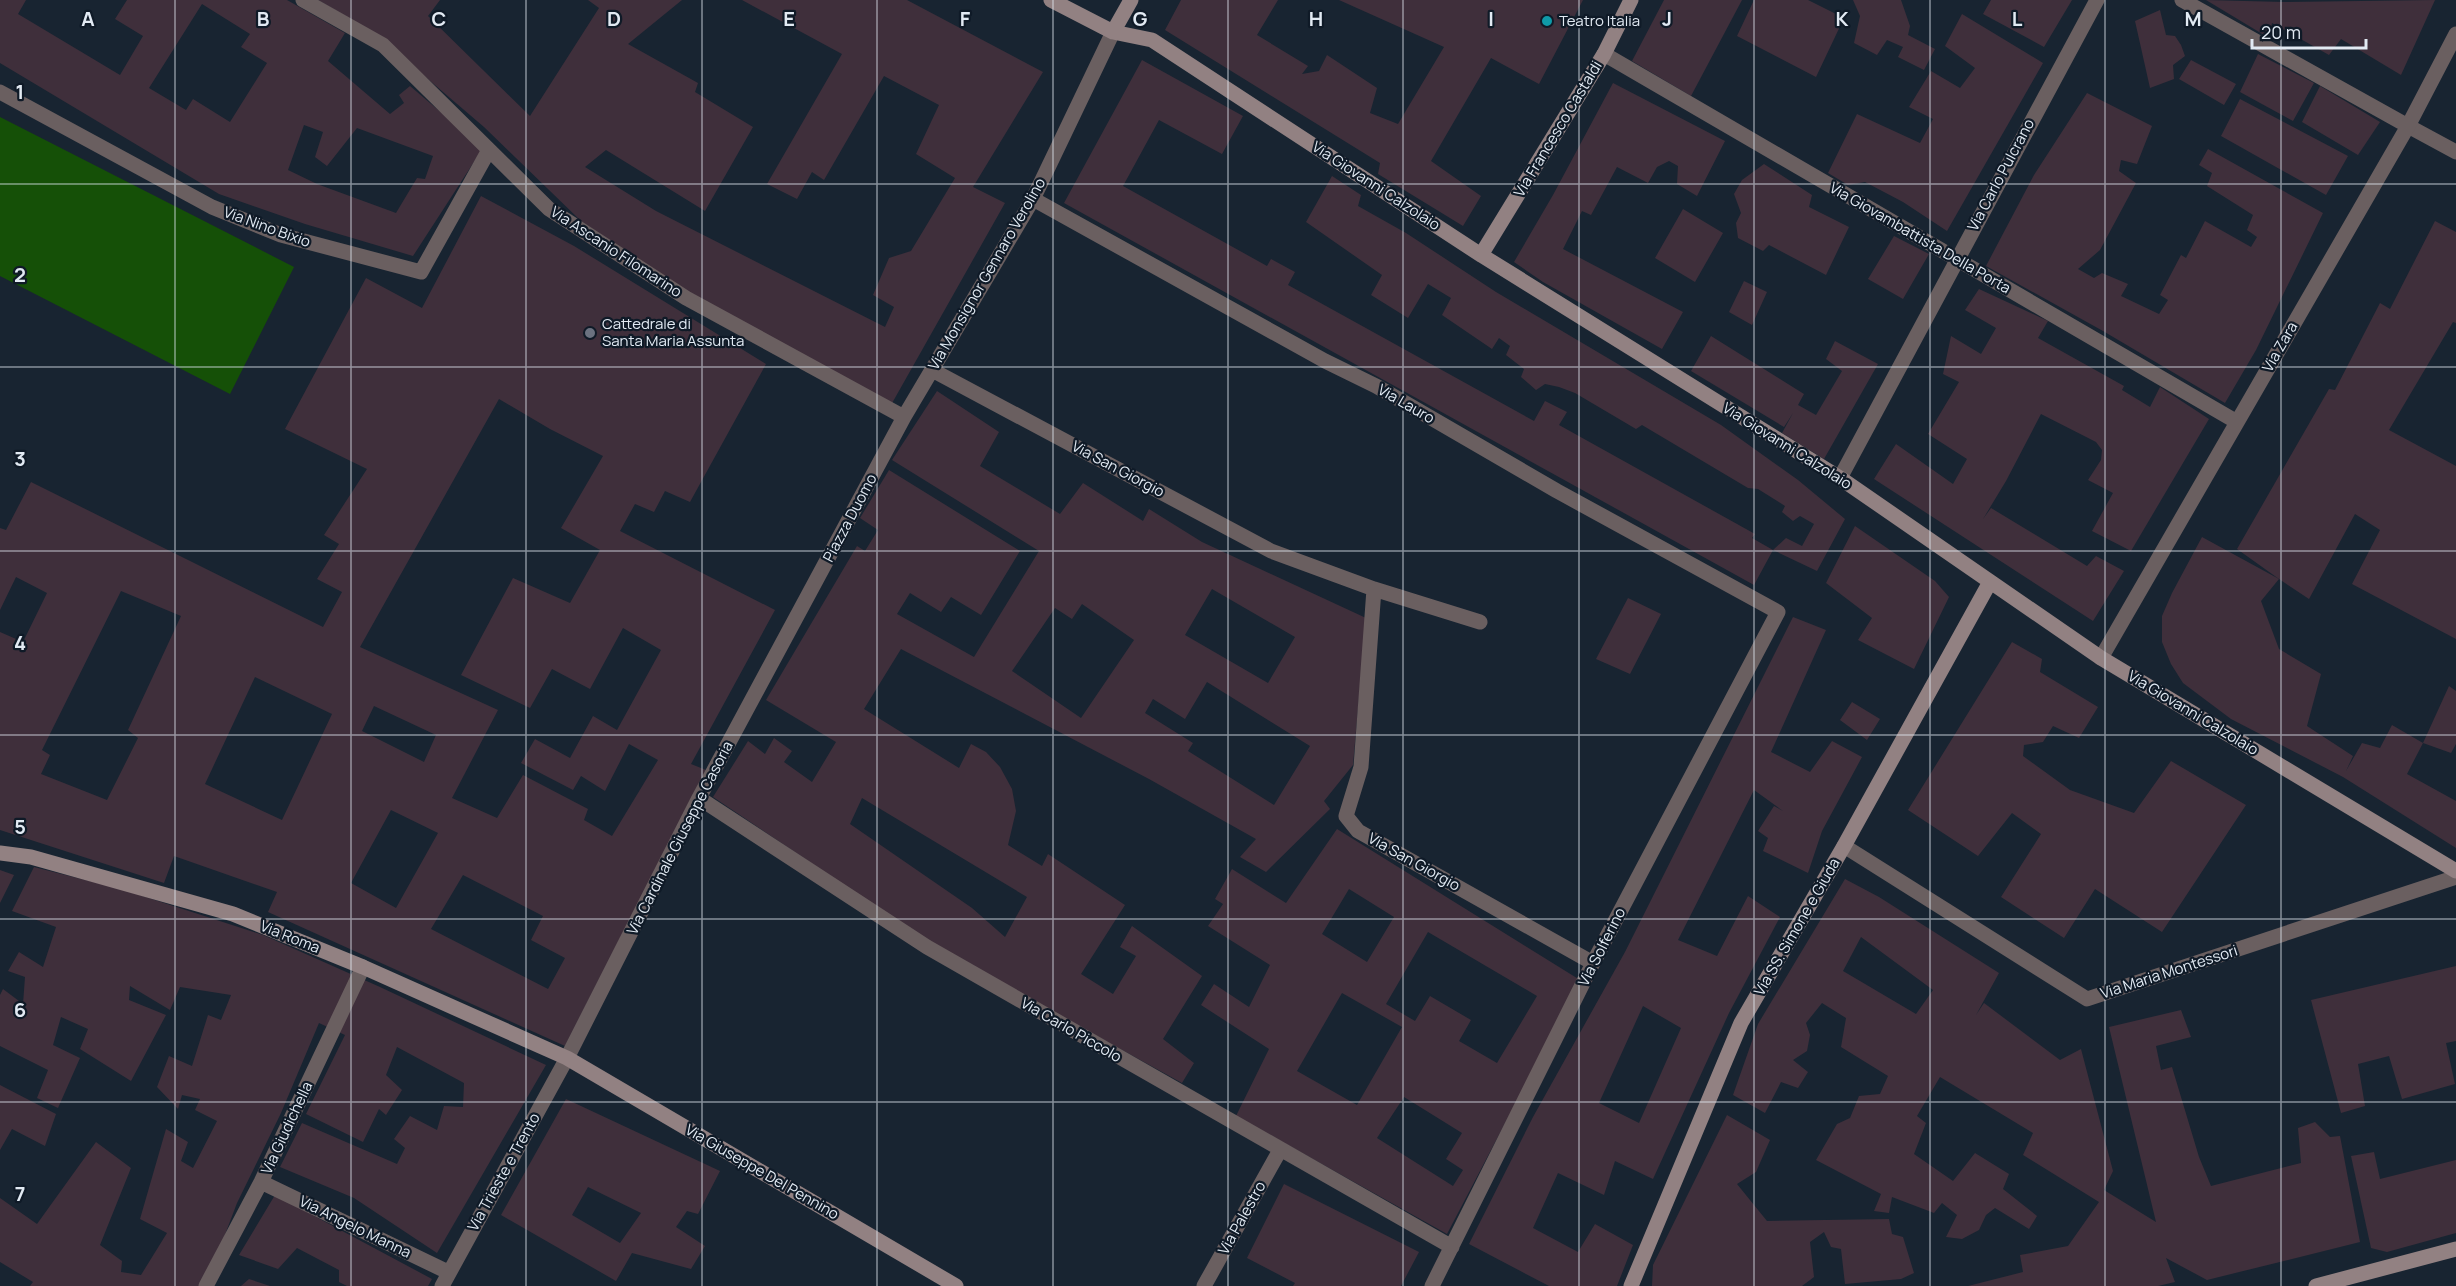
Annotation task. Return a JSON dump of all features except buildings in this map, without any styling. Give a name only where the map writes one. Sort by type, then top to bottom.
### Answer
[{"type":"main road","name":"Via Giovanni Calzolaio","points":[[1051,0],[1113,32],[1152,40],[1481,255],[1840,478],[2101,658],[2456,871]]},
{"type":"main road","points":[[1113,32],[1131,0]]},
{"type":"main road","name":"Via Francesco Castaldi","points":[[1481,255],[1604,54],[1631,0]]},
{"type":"main road","name":"Via SS. Simone e Giuda","points":[[1631,1286],[1742,1023],[1844,846],[1990,582]]},
{"type":"main road","name":"Via Roma","points":[[0,853],[31,857],[233,914],[363,967],[567,1058]]},
{"type":"main road","name":"Via Giuseppe Del Pennino","points":[[567,1058],[956,1286]]},
{"type":"main road","points":[[2316,1286],[2456,1250]]},
{"type":"street","name":"Via Ascanio Filomarino","points":[[303,0],[382,45],[549,209],[686,298],[904,417]]},
{"type":"street","name":"Via Carlo Pulcrano","points":[[1840,478],[2097,0]]},
{"type":"street","points":[[2182,0],[2456,152]]},
{"type":"street","name":"Via Monsignor Gennaro Verolino","points":[[904,417],[1033,199],[1113,32]]},
{"type":"street","name":"Via Zara","points":[[2101,658],[2408,126],[2456,34]]},
{"type":"street","name":"Via Giovambattista Della Porta","points":[[1604,54],[2237,422]]},
{"type":"street","name":"Via Nino Bixio","points":[[0,92],[212,207],[281,235],[421,272],[489,150]]},
{"type":"street","name":"Via Lauro","points":[[1033,199],[1325,361],[1376,386],[1557,491],[1778,612]]},
{"type":"street","name":"Via San Giorgio","points":[[933,370],[1271,551],[1374,589],[1480,622]]},
{"type":"street","name":"Piazza Duomo","points":[[796,620],[904,417]]},
{"type":"street","name":"Via San Giorgio","points":[[1374,589],[1361,767],[1346,816],[1358,831],[1593,963]]},
{"type":"street","name":"Via Solferino","points":[[1432,1286],[1593,963],[1778,612]]},
{"type":"street","name":"Via Cardinale Giuseppe Casoria","points":[[567,1058],[699,798],[796,620]]},
{"type":"street","name":"Via Carlo Piccolo","points":[[699,798],[927,947],[1452,1247]]},
{"type":"street","name":"Via Maria Montessori","points":[[1844,846],[2087,999],[2456,877]]},
{"type":"street","name":"Via Giudichella","points":[[206,1286],[261,1182],[363,967]]},
{"type":"street","name":"Via Trieste e Trento","points":[[445,1279],[567,1058]]},
{"type":"street","name":"Via Palestro","points":[[1204,1286],[1280,1150]]},
{"type":"street","name":"Via Angelo Manna","points":[[261,1182],[445,1279]]},
{"type":"green space","points":[[0,117],[294,267],[230,394],[0,276]]},
{"type":"place","name":"Teatro Italia","points":[[1547,21]]},
{"type":"place","name":"Cattedrale di Santa Maria Assunta","points":[[590,333]]}]
